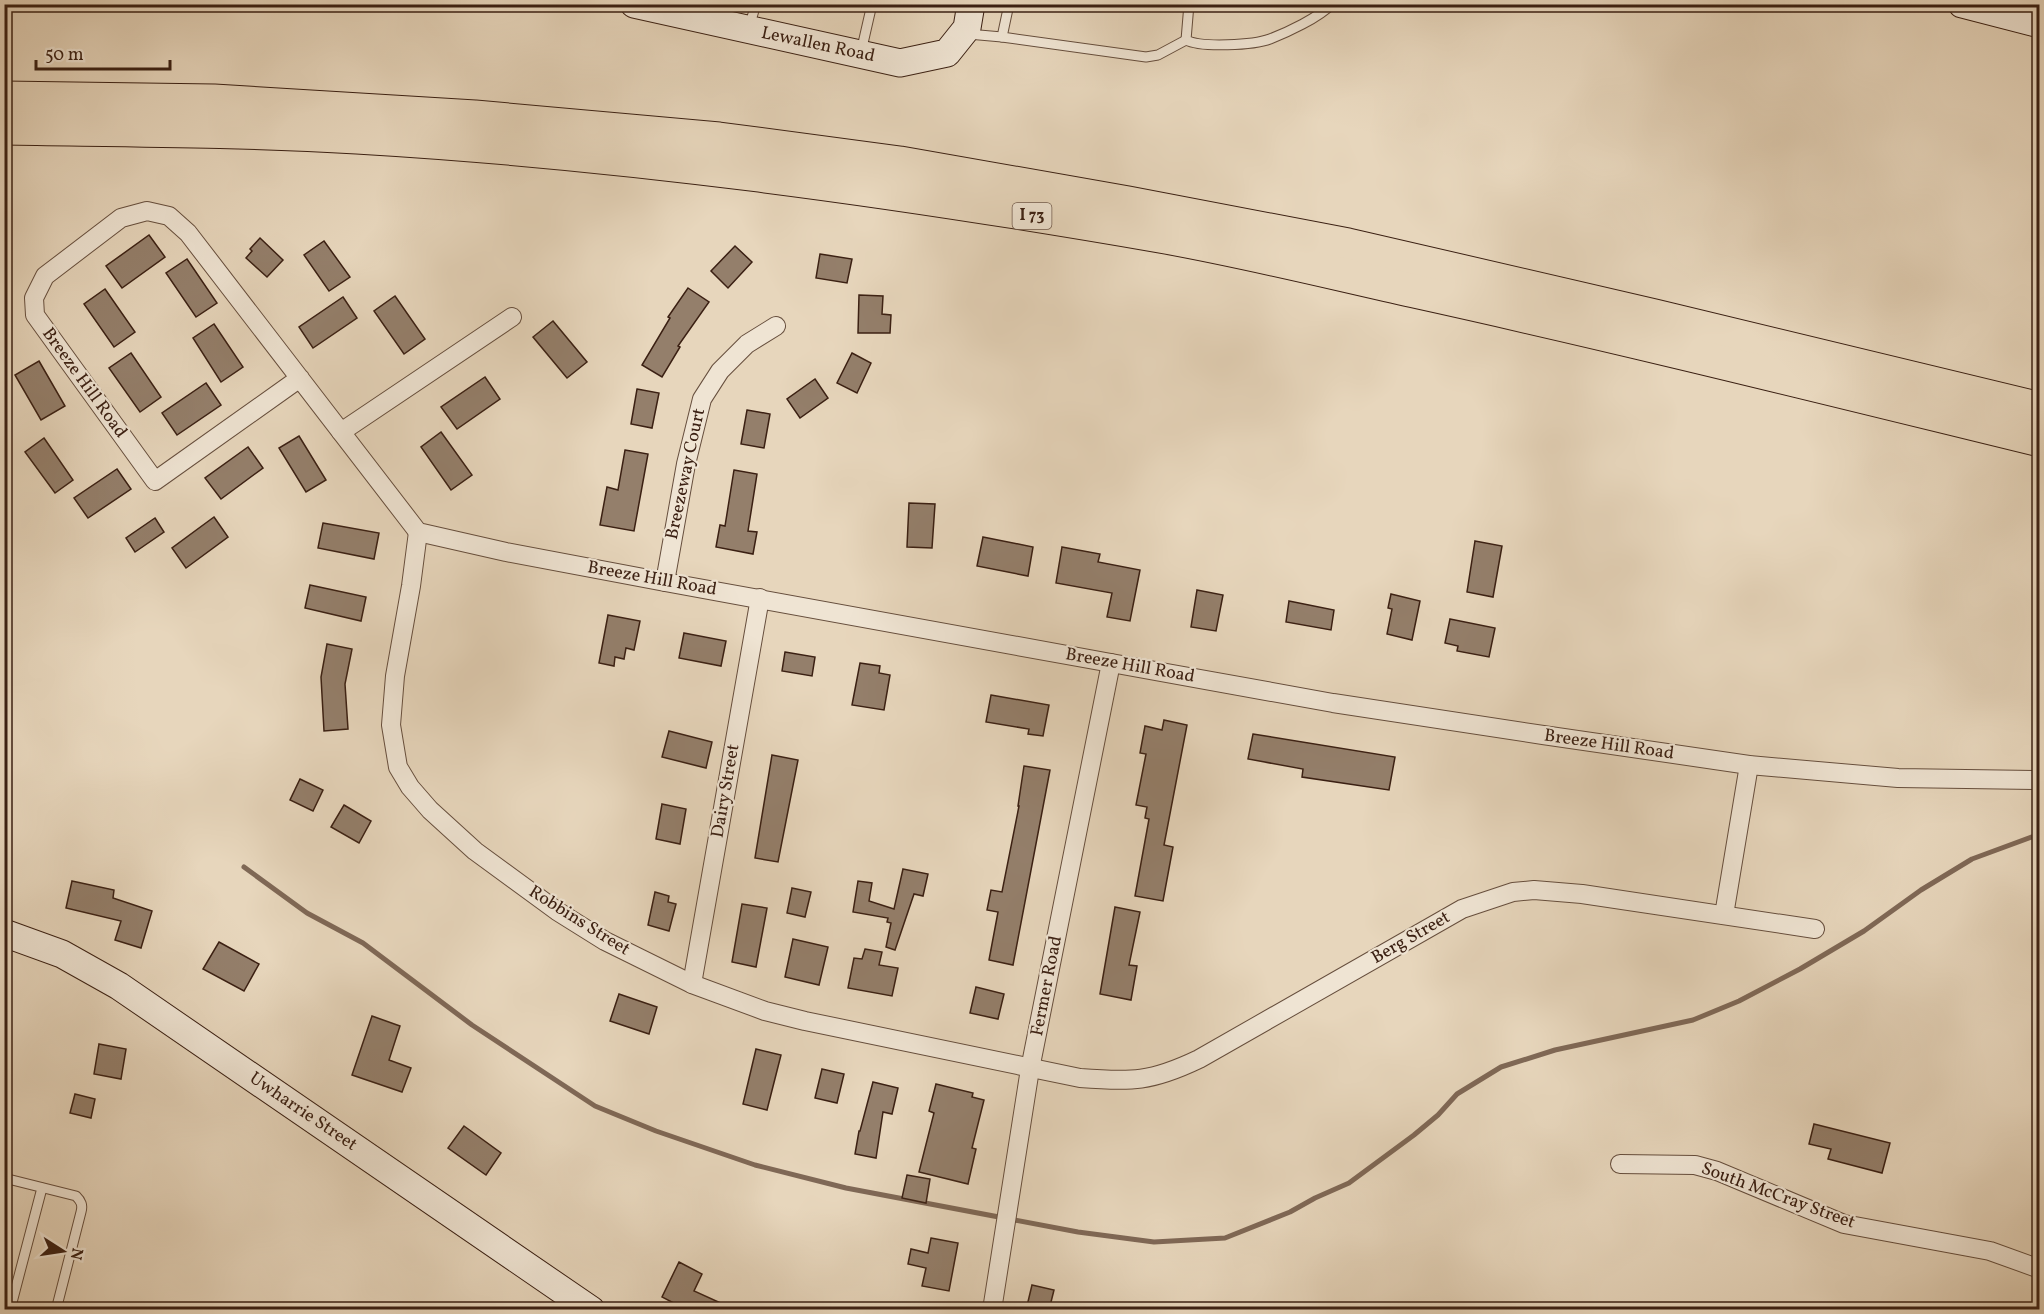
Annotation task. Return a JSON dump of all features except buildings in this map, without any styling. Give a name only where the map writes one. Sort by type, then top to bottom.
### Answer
[{"type":"highway","name":"I 73","points":[[4,98],[214,101],[475,117],[719,140],[900,163],[1348,245],[2040,409]]},
{"type":"highway","name":"I 73","points":[[4,128],[195,130],[358,137],[540,151],[722,169],[880,191],[1164,237],[1320,270],[1529,316],[2040,440]]},
{"type":"street","name":"Lewallen Road","points":[[634,4],[752,17],[861,54],[900,63],[947,53],[963,34]]},
{"type":"street","points":[[963,34],[968,28],[970,4]]},
{"type":"street","points":[[1962,4],[2040,24]]},
{"type":"street","name":"Breeze Hill Road","points":[[300,378],[155,481],[35,315],[34,298],[45,276],[121,218],[147,211],[170,216],[188,232],[300,378],[341,432],[418,532],[506,552],[665,582],[1344,705],[1749,765],[1898,778],[2040,780]]},
{"type":"street","points":[[341,432],[512,317]]},
{"type":"street","name":"Breezeway Court","points":[[665,582],[686,464],[702,399],[720,371],[747,344],[776,326]]},
{"type":"street","name":"Robbins Street","points":[[418,532],[395,676],[390,725],[398,767],[410,788],[452,831],[557,911],[605,941],[692,984],[765,1011],[1030,1069]]},
{"type":"street","name":"Dairy Street","points":[[692,984],[760,598]]},
{"type":"street","name":"Fermer Road","points":[[992,1310],[1030,1069],[1111,663]]},
{"type":"street","points":[[1724,915],[1749,765]]},
{"type":"street","name":"Berg Street","points":[[1030,1069],[1080,1078],[1119,1081],[1147,1079],[1173,1071],[1199,1059],[1462,909],[1513,892],[1534,890],[1582,894],[1815,929]]},
{"type":"street","name":"Uwharrie Street","points":[[4,933],[62,954],[119,986],[591,1310]]},
{"type":"street","name":"South McCray Street","points":[[1620,1164],[1695,1165],[1717,1171],[1844,1224],[1990,1251],[2040,1269]]},
{"type":"lane","points":[[861,54],[872,4]]},
{"type":"lane","points":[[1002,37],[1010,4]]},
{"type":"lane","points":[[1186,40],[1189,4]]},
{"type":"lane","points":[[1186,40],[1193,44],[1216,45],[1268,40],[1299,25],[1332,4]]},
{"type":"lane","points":[[963,34],[1002,37],[1146,57],[1158,56],[1186,40]]},
{"type":"lane","points":[[4,1178],[76,1196],[80,1200],[81,1212],[56,1310]]},
{"type":"lane","points":[[10,1310],[42,1188]]},
{"type":"waterway","points":[[244,867],[307,913],[363,943],[472,1025],[595,1106],[656,1131],[755,1165],[846,1188],[1078,1232],[1154,1242],[1225,1238],[1290,1212],[1349,1183],[1414,1135],[1438,1115],[1457,1094],[1501,1067],[1555,1050],[1693,1020],[1739,1001],[1800,969],[1864,931],[1921,890],[1972,859],[2040,834]]}]
